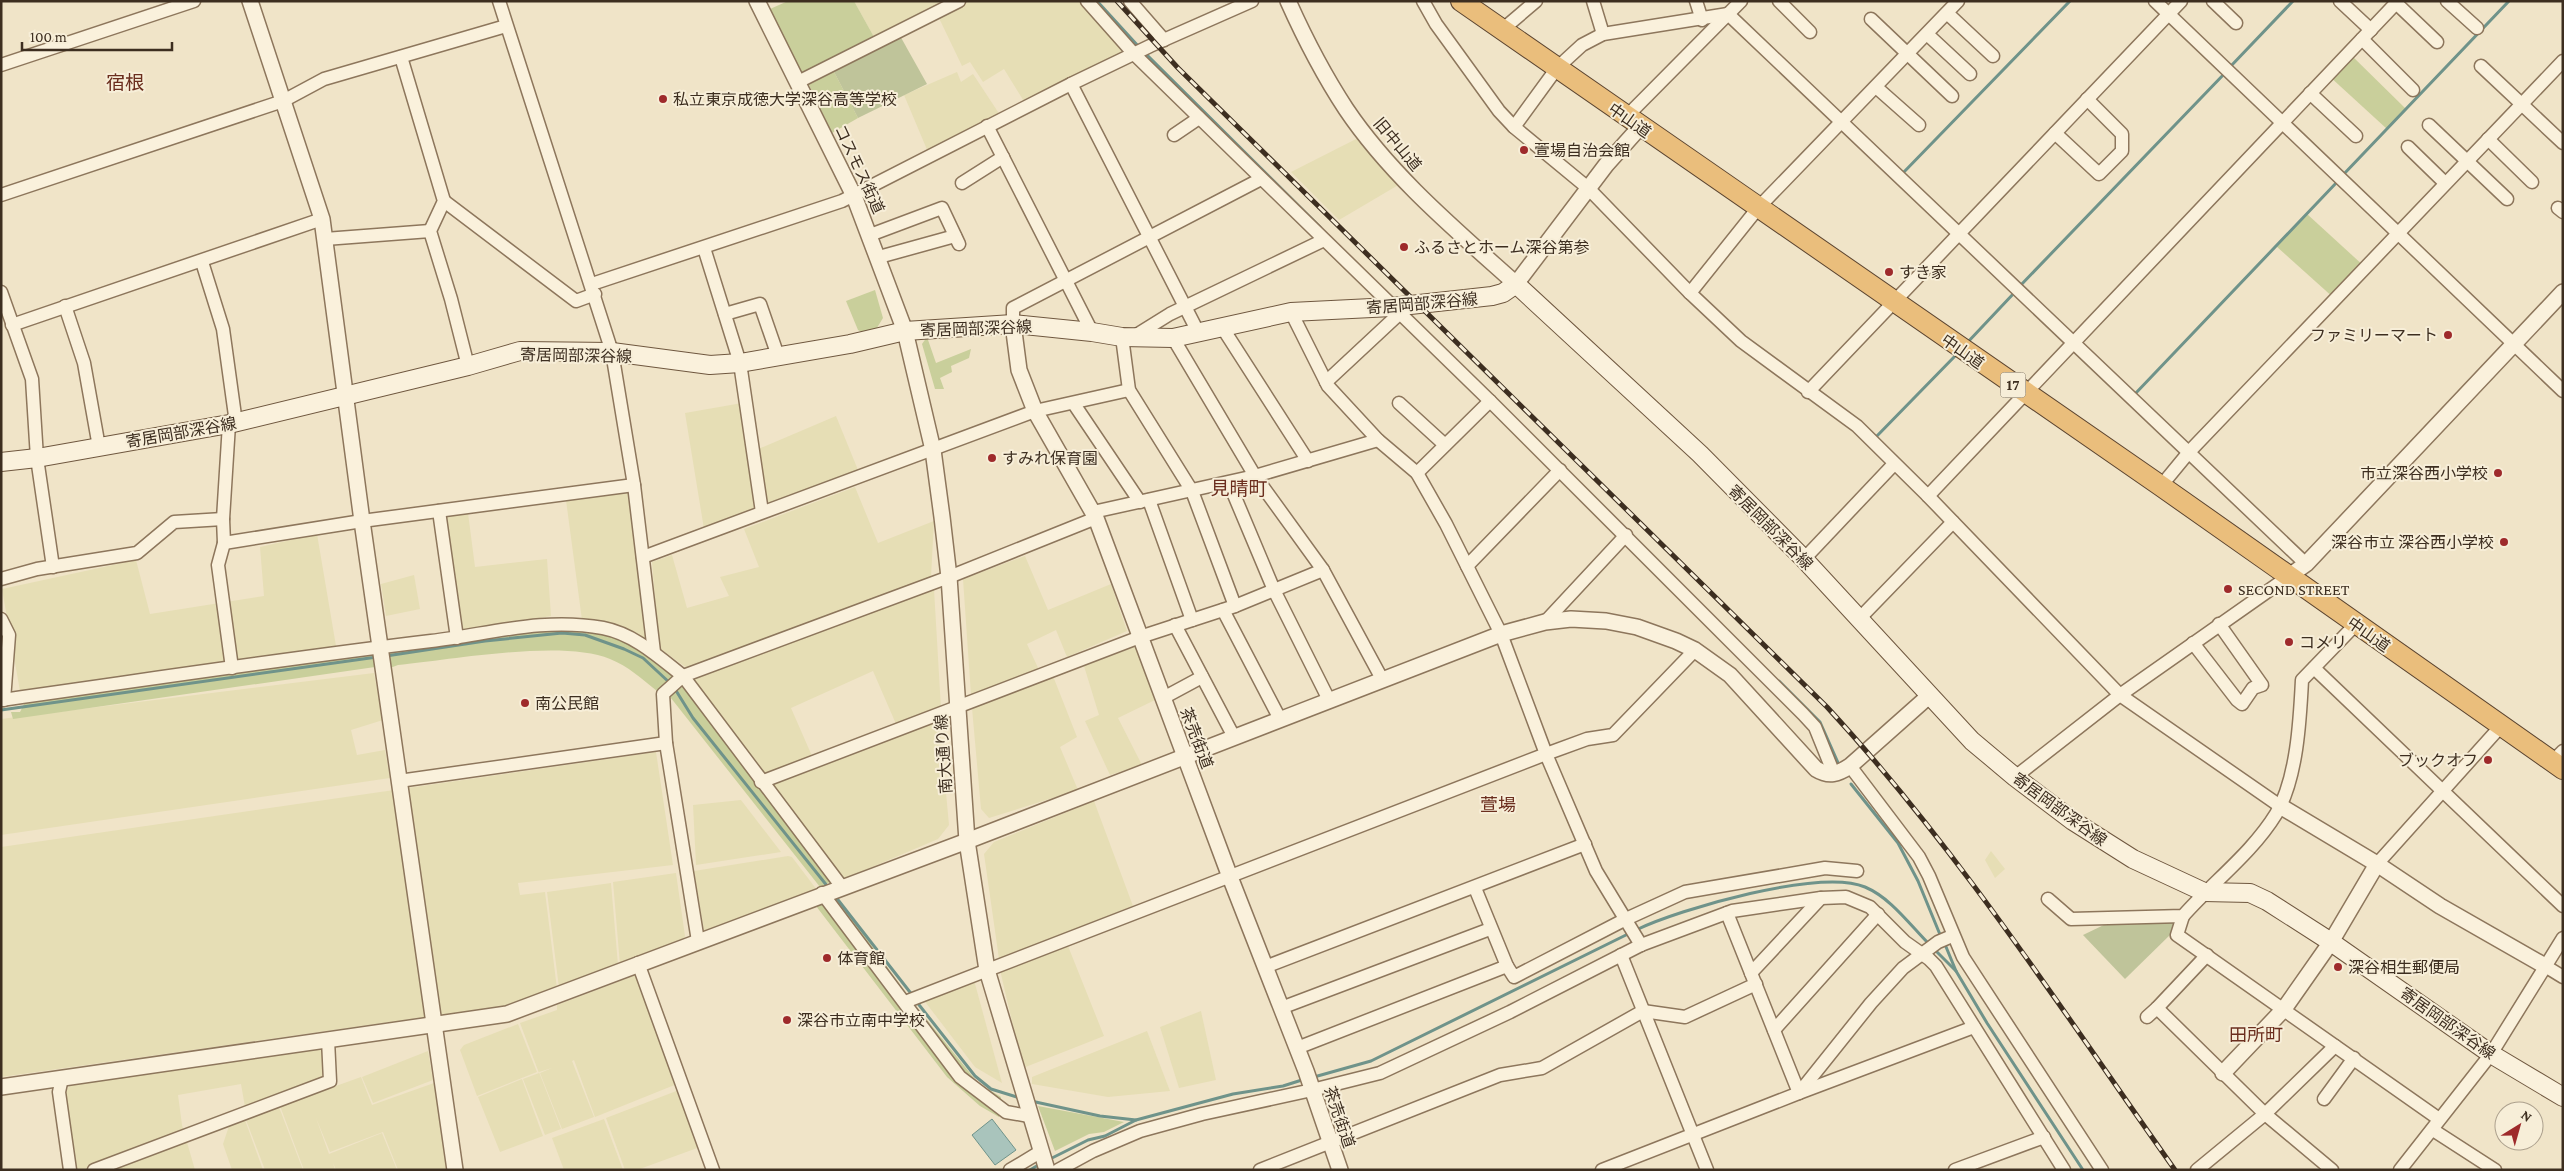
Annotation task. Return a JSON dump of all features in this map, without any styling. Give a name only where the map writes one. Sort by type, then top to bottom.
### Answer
[{"type":"highway","name":"中山道","points":[[1461,1],[1894,303],[2161,486],[2501,726],[2559,761]]},
{"type":"main road","name":"寄居岡部深谷線","points":[[1,462],[37,458],[233,423],[468,366],[520,351],[612,352],[710,366],[740,363],[850,344],[905,331],[1013,324],[1128,337],[1173,338],[1291,312],[1396,310],[1492,296],[1503,293],[1516,284],[1700,454],[1804,559],[1972,741],[2015,777],[2073,821],[2133,859],[2204,892],[2250,893],[2267,901],[2331,942],[2491,1054],[2563,1097]]},
{"type":"street","points":[[1,65],[194,1]]},
{"type":"street","points":[[250,1],[322,220],[347,394],[362,521],[382,647],[399,781],[455,1170]]},
{"type":"street","points":[[499,1],[612,352],[634,485],[654,652]]},
{"type":"street","name":"コスモス街道","points":[[757,1],[854,196],[879,257],[905,331]]},
{"type":"street","points":[[798,82],[959,1]]},
{"type":"street","points":[[1088,1],[1134,54],[1626,535],[1815,728],[1834,774]]},
{"type":"street","points":[[1130,1],[1164,40]]},
{"type":"street","points":[[401,57],[444,201],[576,301],[593,289],[854,196],[1071,84],[1252,1]]},
{"type":"street","name":"旧中山道","points":[[1288,1],[1313,55],[1359,125],[1433,209],[1516,284]]},
{"type":"street","points":[[1424,1],[1443,34],[1499,112],[1514,127],[1588,188],[1690,293],[1741,341],[1808,392],[1857,426],[1928,496],[2120,695],[2280,806],[2377,864],[2440,906],[2563,977]]},
{"type":"street","points":[[1502,30],[1536,1]]},
{"type":"street","points":[[1593,1],[1603,34]]},
{"type":"street","points":[[1696,1],[1702,20]]},
{"type":"street","points":[[1516,284],[1588,188],[1633,122],[1741,1]]},
{"type":"street","points":[[1778,1],[1810,32]]},
{"type":"street","points":[[1690,293],[1758,208],[1909,54],[1958,1]]},
{"type":"street","points":[[2156,1],[2563,391]]},
{"type":"street","points":[[1808,392],[2180,1]]},
{"type":"street","points":[[2213,1],[2236,23]]},
{"type":"street","points":[[2340,1],[2413,90]]},
{"type":"street","points":[[2447,1],[2477,28]]},
{"type":"street","points":[[1928,496],[2398,2],[2437,42]]},
{"type":"street","points":[[1947,13],[1993,56]]},
{"type":"street","points":[[1514,127],[1557,68],[1582,45],[1603,34],[1702,20],[1728,14]]},
{"type":"street","points":[[1728,14],[2306,564]]},
{"type":"street","points":[[1872,18],[1952,96]]},
{"type":"street","points":[[1,194],[283,101],[324,79],[506,26]]},
{"type":"street","points":[[1927,34],[1970,74]]},
{"type":"street","points":[[2161,486],[2189,452],[2563,62]]},
{"type":"street","points":[[2482,66],[2563,143]]},
{"type":"street","points":[[1071,84],[1198,332]]},
{"type":"street","points":[[1876,87],[1919,125]]},
{"type":"street","points":[[2310,93],[2356,136]]},
{"type":"street","points":[[2055,132],[2099,174],[2122,151],[2122,134],[2087,99]]},
{"type":"street","points":[[1174,135],[1199,118]]},
{"type":"street","points":[[2429,125],[2507,199]]},
{"type":"street","points":[[987,126],[1064,281],[1092,332]]},
{"type":"street","points":[[2488,139],[2532,182]]},
{"type":"street","points":[[2408,147],[2445,183]]},
{"type":"street","points":[[962,183],[1002,158]]},
{"type":"street","points":[[1013,324],[1013,308],[1261,179]]},
{"type":"street","points":[[444,201],[430,231],[451,299],[468,366]]},
{"type":"street","points":[[870,235],[942,208],[957,240],[879,257]]},
{"type":"street","points":[[12,325],[322,220]]},
{"type":"street","points":[[325,238],[430,231]]},
{"type":"street","points":[[1280,719],[1229,608],[1192,491],[1129,390],[1128,337],[1185,306],[1324,240]]},
{"type":"street","points":[[704,248],[740,363],[762,512]]},
{"type":"street","points":[[202,262],[223,328],[233,423],[223,519],[224,543],[218,566],[232,668]]},
{"type":"street","points":[[1,292],[32,378],[37,458],[53,566]]},
{"type":"street","points":[[2015,777],[2120,695],[2306,564],[2563,292]]},
{"type":"street","points":[[725,314],[760,304],[778,356]]},
{"type":"street","points":[[65,306],[84,363],[99,447]]},
{"type":"street","points":[[1326,382],[1396,310]]},
{"type":"street","points":[[1291,312],[1326,382],[1378,440],[1417,473],[1467,566],[1500,634],[1546,754],[1596,871],[1639,943]]},
{"type":"street","name":"茶売街道","points":[[1013,324],[1016,361],[1035,411],[1094,515],[1230,877],[1306,1071],[1340,1170]]},
{"type":"street","points":[[1222,327],[1308,461]]},
{"type":"street","name":"南大通り線","points":[[905,331],[933,450],[949,577],[967,841],[987,970],[1022,1093],[1047,1170]]},
{"type":"street","points":[[1173,338],[1255,476],[1323,570],[1382,679]]},
{"type":"street","points":[[643,557],[1035,411],[1074,404],[1129,390]]},
{"type":"street","points":[[1417,473],[1490,401]]},
{"type":"street","points":[[1399,402],[1445,445]]},
{"type":"street","points":[[1074,404],[1145,501],[1192,620]]},
{"type":"street","points":[[698,942],[666,743],[663,694],[680,678],[949,577],[1094,515],[1145,501],[1229,483],[1378,440]]},
{"type":"street","points":[[1804,559],[1894,464]]},
{"type":"street","points":[[1467,566],[1560,470]]},
{"type":"street","points":[[1229,483],[1274,590],[1330,700]]},
{"type":"street","points":[[224,543],[362,521],[634,485]]},
{"type":"street","points":[[439,511],[458,638]]},
{"type":"street","points":[[1,579],[53,566],[137,553],[174,522],[223,519]]},
{"type":"street","points":[[1859,618],[1953,522]]},
{"type":"street","points":[[1544,622],[1626,535]]},
{"type":"street","points":[[760,782],[1140,636],[1229,608],[1323,570]]},
{"type":"street","points":[[1,619],[9,635],[3,700],[458,638],[544,623],[584,625],[606,629],[634,640],[654,652],[680,678],[842,887]]},
{"type":"street","points":[[1,1087],[507,1014],[822,893],[967,841],[1500,634],[1544,622],[1571,619],[1622,624],[1637,627],[1695,650],[1730,675],[1816,769],[1828,775],[1850,766],[1930,695]]},
{"type":"street","points":[[2193,643],[2242,704],[2253,688],[2262,685],[2219,624]]},
{"type":"street","points":[[2356,624],[2302,680],[2300,718],[2292,767],[2288,787],[2280,806],[2258,840],[2204,892],[2183,916],[2177,934],[2439,1119]]},
{"type":"street","points":[[1175,626],[1234,737]]},
{"type":"street","points":[[904,1002],[1546,754],[1587,739],[1613,735],[1695,650]]},
{"type":"street","points":[[2314,668],[2443,789],[2563,906]]},
{"type":"street","points":[[1163,698],[1202,677]]},
{"type":"street","points":[[2223,1073],[2284,1009],[2331,942],[2377,864],[2501,726]]},
{"type":"street","points":[[399,781],[666,743]]},
{"type":"street","points":[[1850,766],[1925,867],[1937,944],[1936,966],[2064,1170]]},
{"type":"street","points":[[1265,967],[1475,888],[1585,844]]},
{"type":"street","points":[[1475,888],[1490,929],[1514,977],[1686,892],[1825,868],[1858,871]]},
{"type":"street","points":[[822,893],[960,1077],[1006,1112],[1030,1116]]},
{"type":"street","points":[[1058,1170],[1093,1151],[1140,1131],[1202,1114],[1380,1072],[1510,1012],[1621,955],[1639,943],[1727,913],[1821,898],[1846,897],[1870,908],[1878,914],[1905,942],[1937,944],[1963,957],[2102,1170]]},
{"type":"street","points":[[1260,1170],[1500,1075],[1542,1068],[1566,1052],[1644,1011],[1684,1017],[1754,979],[1821,898]]},
{"type":"street","points":[[2048,899],[2071,919],[2183,916]]},
{"type":"street","points":[[1727,913],[1799,1093]]},
{"type":"street","points":[[1774,1030],[1878,914]]},
{"type":"street","points":[[1281,1008],[1490,929]]},
{"type":"street","points":[[2400,1170],[2491,1054],[2563,938]]},
{"type":"street","points":[[1799,1093],[1903,968],[1937,944]]},
{"type":"street","points":[[1621,955],[1707,1170]]},
{"type":"street","points":[[2147,1017],[2207,955]]},
{"type":"street","points":[[638,963],[713,1170]]},
{"type":"street","points":[[1296,1048],[1507,966]]},
{"type":"street","points":[[2157,1008],[2265,1114],[2332,1170]]},
{"type":"street","points":[[1602,1170],[1974,1027]]},
{"type":"street","points":[[94,1170],[330,1081],[328,1040]]},
{"type":"street","points":[[2197,1170],[2265,1114],[2335,1046]]},
{"type":"street","points":[[2324,1099],[2354,1058]]},
{"type":"street","points":[[62,1078],[59,1092],[70,1170]]},
{"type":"street","points":[[2433,1130],[2495,1170]]},
{"type":"street","points":[[1955,1170],[2044,1136]]},
{"type":"street","points":[[1010,1170],[1040,1152]]},
{"type":"shaded area","points":[[854,1],[945,1],[874,37]]},
{"type":"shaded area","points":[[969,1],[1080,1],[1124,51],[1025,103],[1004,69],[983,82],[970,62],[962,66],[938,16]]},
{"type":"shaded area","points":[[957,72],[961,82],[973,74],[1000,115],[928,152],[904,95]]},
{"type":"shaded area","points":[[1360,137],[1400,184],[1339,220],[1291,172]]},
{"type":"shaded area","points":[[742,403],[749,453],[836,416],[858,470],[704,529],[685,413]]},
{"type":"shaded area","points":[[855,487],[878,543],[934,521],[931,577],[687,668],[659,648],[652,562],[672,555],[687,608],[729,596],[720,577],[759,567],[744,529]]},
{"type":"shaded area","points":[[629,491],[649,643],[638,634],[609,624],[582,620],[566,500]]},
{"type":"shaded area","points":[[468,513],[475,567],[547,559],[551,616],[462,631],[446,515]]},
{"type":"shaded area","points":[[317,534],[336,646],[20,691],[2,589],[136,560],[150,614],[264,596],[260,547]]},
{"type":"shaded area","points":[[1025,556],[1048,610],[1111,584],[1127,631],[1067,657],[1056,630],[1027,644],[1039,670],[971,695],[963,579]]},
{"type":"shaded area","points":[[414,575],[420,609],[386,616],[381,584]]},
{"type":"shaded area","points":[[934,589],[941,709],[896,724],[873,671],[791,708],[812,756],[763,775],[692,679]]},
{"type":"shaded area","points":[[1137,646],[1155,700],[1118,718],[1142,765],[1110,775],[1085,721],[1099,715],[1084,666]]},
{"type":"shaded area","points":[[374,673],[383,720],[351,730],[357,755],[385,750],[390,778],[1,835],[1,719]]},
{"type":"shaded area","points":[[1053,676],[1077,737],[1060,747],[1078,790],[989,818],[981,809],[972,708]]},
{"type":"shaded area","points":[[939,718],[949,825],[938,839],[844,879],[769,784]]},
{"type":"shaded area","points":[[656,752],[673,865],[518,883],[520,895],[545,892],[557,989],[504,1006],[1,1077],[1,847]]},
{"type":"shaded area","points":[[741,800],[781,852],[696,865],[693,805]]},
{"type":"shaded area","points":[[1094,801],[1133,906],[999,959],[984,854],[994,842]]},
{"type":"shaded area","points":[[1991,851],[2005,869],[1995,878],[1985,860]]},
{"type":"shaded area","points":[[788,856],[792,857],[817,890],[706,932],[704,931],[694,871]]},
{"type":"shaded area","points":[[676,873],[685,936],[682,942],[620,965],[613,882]]},
{"type":"shaded area","points":[[611,883],[618,965],[559,988],[547,892]]},
{"type":"shaded area","points":[[1068,946],[1104,1036],[1023,1068],[1000,970]]},
{"type":"shaded area","points":[[636,975],[677,1084],[595,1117],[574,1060],[572,1061],[594,1117],[562,1129],[540,1073],[552,1068],[539,1072],[561,1129],[545,1135],[523,1079],[539,1073],[520,1023],[557,1010],[557,1005]]},
{"type":"shaded area","points":[[974,980],[1002,1083],[975,1067],[923,999]]},
{"type":"shaded area","points":[[1201,1011],[1216,1080],[1179,1088],[1160,1027]]},
{"type":"shaded area","points":[[518,1024],[537,1072],[477,1096],[460,1050],[464,1045]]},
{"type":"shaded area","points":[[1147,1031],[1170,1091],[1108,1097],[1032,1084],[1032,1077]]},
{"type":"shaded area","points":[[323,1046],[325,1078],[245,1107],[241,1084],[178,1095],[182,1125],[195,1170],[75,1170],[65,1093],[70,1085]]},
{"type":"shaded area","points":[[428,1051],[433,1080],[373,1103],[362,1077]]},
{"type":"shaded area","points":[[361,1077],[372,1105],[434,1083],[449,1166],[446,1170],[398,1170],[383,1132],[330,1152],[316,1118],[329,1154],[382,1133],[397,1170],[336,1170],[333,1163],[335,1170],[304,1170],[280,1106]]},
{"type":"shaded area","points":[[522,1079],[543,1136],[500,1152],[478,1097]]},
{"type":"shaded area","points":[[679,1090],[700,1147],[637,1170],[625,1170],[606,1118]]},
{"type":"shaded area","points":[[279,1107],[303,1170],[265,1170],[246,1120]]},
{"type":"shaded area","points":[[604,1119],[623,1170],[564,1170],[552,1138]]},
{"type":"shaded area","points":[[245,1120],[263,1170],[232,1170],[223,1144],[229,1126]]},
{"type":"green space","points":[[788,1],[854,1],[874,37],[800,75],[770,9]]},
{"type":"green space","points":[[899,34],[927,84],[858,118],[832,68]]},
{"type":"green space","points":[[2349,53],[2406,109],[2387,129],[2328,75]]},
{"type":"green space","points":[[832,68],[858,118],[832,133],[808,83]]},
{"type":"green space","points":[[2307,214],[2365,267],[2335,299],[2276,246]]},
{"type":"green space","points":[[875,290],[883,318],[875,331],[865,334],[858,330],[846,301]]},
{"type":"green space","points":[[927,337],[936,363],[971,349],[969,358],[951,366],[952,372],[940,378],[944,389],[935,389],[922,344]]},
{"type":"green space","points":[[544,626],[604,632],[653,656],[677,680],[832,881],[820,887],[667,693],[673,687],[667,681],[657,691],[617,662],[589,653],[564,651],[506,653],[398,665],[390,668],[388,649]]},
{"type":"green space","points":[[373,652],[375,667],[13,719],[11,712],[20,712],[26,700]]},
{"type":"green space","points":[[837,898],[915,1005],[978,1083],[1001,1097],[999,1117],[980,1106],[947,1077],[816,906]]},
{"type":"green space","points":[[2173,920],[2178,925],[2173,932],[2125,979],[2083,935],[2110,922]]},
{"type":"green space","points":[[1038,1106],[1124,1122],[1104,1132],[1089,1134],[1055,1151]]},
{"type":"water","points":[[992,1119],[1016,1150],[995,1165],[972,1135]]},
{"type":"waterway","points":[[1097,1],[1139,47]]},
{"type":"waterway","points":[[1902,174],[2070,1]]},
{"type":"waterway","points":[[2230,67],[2293,1]]},
{"type":"waterway","points":[[2342,176],[2509,1]]},
{"type":"waterway","points":[[1145,53],[1320,227]]},
{"type":"waterway","points":[[2019,287],[2226,72]]},
{"type":"waterway","points":[[2134,395],[2338,181]]},
{"type":"waterway","points":[[1966,344],[2015,292]]},
{"type":"waterway","points":[[1874,439],[1957,354]]},
{"type":"waterway","points":[[386,656],[485,641],[562,633],[585,635],[643,658],[671,684]]},
{"type":"waterway","points":[[1,710],[377,657]]},
{"type":"waterway","points":[[1779,681],[1820,722],[1839,765]]},
{"type":"waterway","points":[[675,689],[693,718],[828,887]]},
{"type":"waterway","points":[[1851,784],[1898,843],[1918,881],[1941,937]]},
{"type":"waterway","points":[[1636,930],[1684,912],[1750,894],[1817,883],[1844,883],[1865,887],[1883,898],[1930,945]]},
{"type":"waterway","points":[[835,896],[913,996]]},
{"type":"waterway","points":[[1314,1077],[1371,1061],[1630,933]]},
{"type":"waterway","points":[[1944,942],[1956,971],[1987,1023],[2083,1170]]},
{"type":"waterway","points":[[1934,949],[1956,971]]},
{"type":"waterway","points":[[916,1001],[975,1076],[991,1089],[1020,1098]]},
{"type":"waterway","points":[[1048,1160],[1088,1140],[1105,1136],[1136,1120],[1233,1094],[1283,1086],[1305,1079]]},
{"type":"waterway","points":[[1031,1101],[1100,1116],[1136,1120]]},
{"type":"waterway","points":[[1030,1170],[1040,1164]]},
{"type":"railway","points":[[1117,1],[1178,68],[1827,707],[1921,817],[2009,933],[2175,1170]]},
{"type":"place","name":"私立東京成徳大学深谷高等学校","points":[[663,99]]},
{"type":"place","name":"萱場自治会館","points":[[1524,150]]},
{"type":"place","name":"ふるさとホーム深谷第参","points":[[1404,247]]},
{"type":"place","name":"すき家","points":[[1889,272]]},
{"type":"place","name":"ファミリーマート","points":[[2448,335]]},
{"type":"place","name":"すみれ保育園","points":[[992,458]]},
{"type":"place","name":"市立深谷西小学校","points":[[2498,473]]},
{"type":"place","name":"深谷市立 深谷西小学校","points":[[2504,542]]},
{"type":"place","name":"SECOND STREET","points":[[2228,589]]},
{"type":"place","name":"コメリ","points":[[2289,642]]},
{"type":"place","name":"南公民館","points":[[525,703]]},
{"type":"place","name":"ブックオフ","points":[[2488,760]]},
{"type":"place","name":"体育館","points":[[827,958]]},
{"type":"place","name":"深谷相生郵便局","points":[[2338,967]]},
{"type":"place","name":"深谷市立南中学校","points":[[787,1020]]},
{"type":"district","name":"宿根","points":[[125,82]]},
{"type":"district","name":"見晴町","points":[[1239,488]]},
{"type":"district","name":"萱場","points":[[1498,805]]},
{"type":"district","name":"田所町","points":[[2256,1035]]}]
